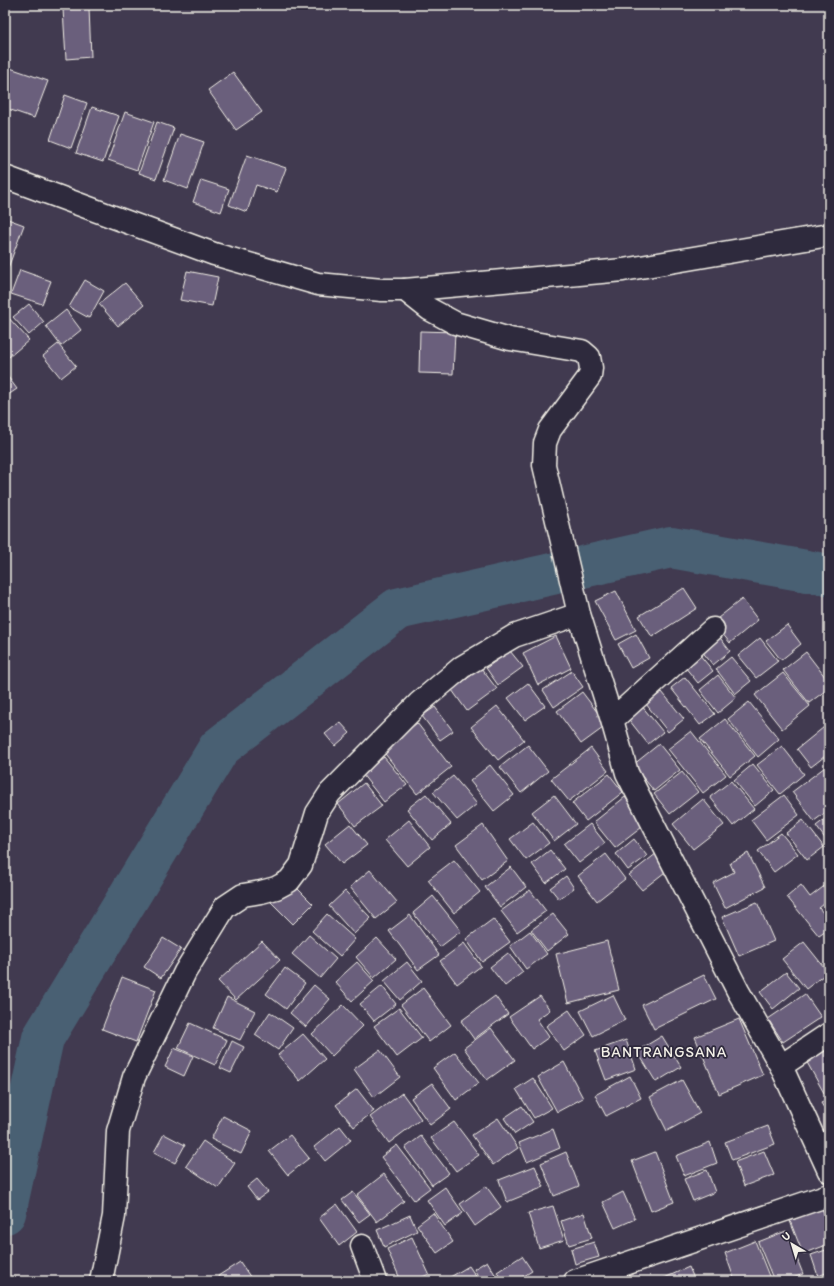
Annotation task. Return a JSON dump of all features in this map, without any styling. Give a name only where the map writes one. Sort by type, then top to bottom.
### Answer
[{"type":"street","points":[[5,177],[214,254],[318,284],[382,290],[405,290],[623,270],[829,235]]},
{"type":"street","points":[[405,290],[429,309],[455,323],[510,339],[582,351],[590,357],[590,376],[550,430],[545,443],[544,465],[578,614],[612,720],[627,773],[738,990],[781,1066],[829,1170]]},
{"type":"street","points":[[101,1281],[114,1216],[118,1132],[134,1077],[185,972],[225,907],[243,895],[276,888],[289,881],[301,865],[318,813],[330,793],[419,703],[462,667],[514,636],[578,614]]},
{"type":"street","points":[[612,720],[712,628]]},
{"type":"street","points":[[781,1066],[829,1034]]},
{"type":"street","points":[[575,1281],[829,1195]]},
{"type":"street","points":[[362,1246],[375,1281]]},
{"type":"building","points":[[89,8],[91,57],[66,59],[63,9]]},
{"type":"building","points":[[10,68],[48,81],[34,118],[5,108],[5,83]]},
{"type":"building","points":[[233,72],[262,112],[236,130],[208,90]]},
{"type":"building","points":[[65,95],[87,103],[71,148],[50,140]]},
{"type":"building","points":[[92,107],[119,116],[103,162],[76,153]]},
{"type":"building","points":[[125,112],[154,122],[137,170],[108,160]]},
{"type":"building","points":[[157,122],[174,128],[156,179],[139,173]]},
{"type":"building","points":[[180,134],[204,142],[188,189],[164,180]]},
{"type":"building","points":[[247,155],[286,168],[277,192],[256,185],[247,212],[229,205]]},
{"type":"building","points":[[201,180],[229,189],[221,212],[193,202]]},
{"type":"building","points":[[5,218],[24,225],[5,276]]},
{"type":"building","points":[[20,270],[51,281],[42,304],[11,294]]},
{"type":"building","points":[[187,271],[218,277],[212,306],[180,300]]},
{"type":"building","points":[[85,280],[104,291],[89,318],[69,307]]},
{"type":"building","points":[[125,283],[144,305],[118,326],[99,304]]},
{"type":"building","points":[[29,304],[44,322],[29,335],[13,317]]},
{"type":"building","points":[[66,310],[81,330],[61,346],[46,326]]},
{"type":"building","points":[[6,315],[29,340],[9,357],[5,353]]},
{"type":"building","points":[[420,331],[455,332],[453,374],[419,373]]},
{"type":"building","points":[[58,344],[76,366],[61,378],[43,356]]},
{"type":"building","points":[[5,373],[17,389],[5,397]]},
{"type":"building","points":[[684,588],[697,608],[652,637],[639,616]]},
{"type":"building","points":[[616,591],[636,630],[616,640],[595,601]]},
{"type":"building","points":[[742,599],[758,620],[730,643],[713,622]]},
{"type":"building","points":[[787,625],[801,644],[781,660],[766,641]]},
{"type":"building","points":[[715,631],[730,651],[713,665],[697,645]]},
{"type":"building","points":[[636,634],[649,658],[631,668],[618,644]]},
{"type":"building","points":[[556,636],[571,668],[538,685],[523,653]]},
{"type":"building","points":[[760,638],[778,661],[756,678],[738,656]]},
{"type":"building","points":[[695,649],[713,671],[698,683],[680,661]]},
{"type":"building","points":[[510,651],[523,667],[498,685],[486,668]]},
{"type":"building","points":[[806,652],[829,682],[829,688],[809,703],[783,670]]},
{"type":"building","points":[[731,657],[751,681],[735,694],[716,669]]},
{"type":"building","points":[[481,668],[497,689],[467,711],[452,690]]},
{"type":"building","points":[[572,671],[583,687],[554,707],[543,690]]},
{"type":"building","points":[[783,673],[810,706],[782,729],[755,695]]},
{"type":"building","points":[[718,675],[736,698],[718,713],[700,690]]},
{"type":"building","points":[[685,677],[715,714],[700,725],[671,688]]},
{"type":"building","points":[[528,683],[545,706],[525,720],[508,698]]},
{"type":"building","points":[[582,692],[607,725],[581,744],[557,711]]},
{"type":"building","points":[[662,692],[684,719],[668,732],[646,704]]},
{"type":"building","points":[[749,702],[779,739],[758,757],[728,719]]},
{"type":"building","points":[[641,705],[663,732],[648,744],[626,716]]},
{"type":"building","points":[[497,706],[524,740],[498,760],[471,727]]},
{"type":"building","points":[[435,707],[453,731],[440,740],[422,716]]},
{"type":"building","points":[[725,719],[755,756],[730,776],[700,739]]},
{"type":"building","points":[[340,722],[350,733],[335,746],[325,734]]},
{"type":"building","points":[[417,723],[451,767],[417,794],[382,750]]},
{"type":"building","points":[[829,723],[829,753],[811,767],[797,749]]},
{"type":"building","points":[[691,731],[726,775],[703,793],[668,749]]},
{"type":"building","points":[[659,744],[680,770],[654,791],[633,765]]},
{"type":"building","points":[[528,745],[548,771],[521,793],[500,767]]},
{"type":"building","points":[[782,746],[804,774],[780,794],[757,765]]},
{"type":"building","points":[[591,748],[608,771],[569,801],[551,779]]},
{"type":"building","points":[[384,757],[407,785],[384,802],[362,774]]},
{"type":"building","points":[[753,764],[774,790],[755,806],[734,780]]},
{"type":"building","points":[[490,765],[514,795],[494,811],[470,781]]},
{"type":"building","points":[[825,767],[829,772],[829,810],[814,821],[792,792]]},
{"type":"building","points":[[682,772],[698,792],[670,814],[654,794]]},
{"type":"building","points":[[609,774],[623,792],[586,821],[572,803]]},
{"type":"building","points":[[453,776],[477,804],[457,820],[433,792]]},
{"type":"building","points":[[731,781],[754,809],[733,826],[710,797]]},
{"type":"building","points":[[364,783],[382,806],[355,826],[338,804]]},
{"type":"building","points":[[426,794],[451,824],[432,840],[407,809]]},
{"type":"building","points":[[554,795],[576,824],[554,841],[532,812]]},
{"type":"building","points":[[784,795],[799,815],[766,840],[751,820]]},
{"type":"building","points":[[625,797],[646,824],[615,848],[594,822]]},
{"type":"building","points":[[703,799],[724,825],[693,849],[673,824]]},
{"type":"building","points":[[829,816],[829,844],[816,826]]},
{"type":"building","points":[[409,820],[430,847],[407,866],[385,840]]},
{"type":"building","points":[[803,820],[824,847],[807,860],[786,833]]},
{"type":"building","points":[[533,822],[549,843],[526,860],[510,839]]},
{"type":"building","points":[[350,824],[367,845],[342,864],[325,844]]},
{"type":"building","points":[[590,824],[605,843],[579,863],[564,844]]},
{"type":"building","points":[[483,825],[508,861],[482,880],[456,845]]},
{"type":"building","points":[[781,833],[798,854],[774,872],[758,851]]},
{"type":"building","points":[[634,839],[647,856],[628,870],[616,854]]},
{"type":"building","points":[[550,850],[565,869],[546,883],[532,864]]},
{"type":"building","points":[[657,853],[669,869],[642,890],[629,875]]},
{"type":"building","points":[[748,853],[765,887],[725,908],[713,883],[734,872],[730,863]]},
{"type":"building","points":[[606,854],[625,879],[597,901],[578,876]]},
{"type":"building","points":[[454,860],[480,892],[454,913],[428,880]]},
{"type":"building","points":[[511,867],[526,887],[500,907],[485,887]]},
{"type":"building","points":[[370,870],[397,902],[376,919],[350,887]]},
{"type":"building","points":[[566,876],[574,888],[559,899],[550,888]]},
{"type":"building","points":[[291,882],[313,904],[293,924],[271,902]]},
{"type":"building","points":[[827,884],[829,886],[829,900],[819,908],[829,920],[829,929],[819,936],[787,897],[801,885],[810,897]]},
{"type":"building","points":[[530,890],[546,911],[517,932],[501,911]]},
{"type":"building","points":[[345,891],[371,918],[354,934],[329,906]]},
{"type":"building","points":[[433,896],[461,931],[440,947],[413,913]]},
{"type":"building","points":[[757,902],[774,941],[739,956],[722,917]]},
{"type":"building","points":[[327,914],[355,939],[340,956],[312,931]]},
{"type":"building","points":[[553,914],[569,934],[547,951],[531,930]]},
{"type":"building","points":[[410,915],[439,955],[418,970],[389,931]]},
{"type":"building","points":[[493,919],[510,942],[482,962],[466,939]]},
{"type":"building","points":[[530,931],[547,954],[526,969],[510,946]]},
{"type":"building","points":[[309,935],[336,959],[320,978],[292,954]]},
{"type":"building","points":[[163,938],[181,949],[161,978],[144,967]]},
{"type":"building","points":[[377,938],[396,959],[374,978],[356,957]]},
{"type":"building","points":[[262,941],[280,960],[236,1000],[218,981]]},
{"type":"building","points":[[607,941],[619,990],[568,1003],[556,954]]},
{"type":"building","points":[[804,942],[828,972],[806,989],[782,959]]},
{"type":"building","points":[[464,943],[481,966],[457,984],[440,961]]},
{"type":"building","points":[[508,953],[523,972],[505,986],[490,967]]},
{"type":"building","points":[[357,962],[374,981],[352,1001],[335,982]]},
{"type":"building","points":[[407,962],[422,981],[400,1000],[384,981]]},
{"type":"building","points":[[285,968],[305,983],[286,1009],[266,994]]},
{"type":"building","points":[[786,972],[799,988],[773,1009],[760,992]]},
{"type":"building","points":[[704,975],[716,999],[654,1029],[642,1005]]},
{"type":"building","points":[[122,977],[156,990],[136,1042],[102,1029]]},
{"type":"building","points":[[314,985],[330,999],[306,1027],[290,1013]]},
{"type":"building","points":[[382,986],[396,1004],[374,1021],[360,1004]]},
{"type":"building","points":[[423,988],[451,1025],[429,1042],[401,1005]]},
{"type":"building","points":[[805,994],[821,1017],[783,1042],[768,1019]]},
{"type":"building","points":[[613,995],[625,1020],[593,1036],[580,1011]]},
{"type":"building","points":[[495,996],[508,1014],[474,1039],[461,1021]]},
{"type":"building","points":[[540,996],[550,1010],[537,1019],[549,1037],[532,1049],[509,1017]]},
{"type":"building","points":[[227,997],[255,1011],[240,1040],[213,1028]]},
{"type":"building","points":[[343,1005],[363,1026],[332,1056],[312,1034]]},
{"type":"building","points":[[399,1008],[422,1038],[397,1057],[374,1026]]},
{"type":"building","points":[[569,1010],[586,1035],[564,1051],[546,1026]]},
{"type":"building","points":[[270,1012],[293,1028],[278,1050],[255,1035]]},
{"type":"building","points":[[739,1019],[763,1075],[719,1094],[695,1037]]},
{"type":"building","points":[[190,1023],[227,1040],[215,1065],[178,1048]]},
{"type":"building","points":[[491,1028],[515,1060],[487,1080],[464,1048]]},
{"type":"building","points":[[303,1034],[325,1059],[300,1081],[278,1055]]},
{"type":"building","points":[[662,1036],[681,1067],[656,1082],[637,1051]]},
{"type":"building","points":[[626,1040],[636,1069],[606,1080],[595,1051]]},
{"type":"building","points":[[232,1041],[244,1047],[231,1073],[220,1068]]},
{"type":"building","points":[[829,1044],[829,1091],[824,1093],[804,1057]]},
{"type":"building","points":[[174,1048],[193,1056],[184,1076],[165,1067]]},
{"type":"building","points":[[380,1050],[400,1077],[374,1097],[354,1069]]},
{"type":"building","points":[[455,1052],[479,1083],[456,1100],[433,1068]]},
{"type":"building","points":[[564,1062],[583,1098],[557,1112],[538,1077]]},
{"type":"building","points":[[630,1076],[641,1098],[606,1116],[595,1095]]},
{"type":"building","points":[[533,1078],[552,1108],[534,1118],[516,1089]]},
{"type":"building","points":[[682,1080],[700,1113],[667,1131],[650,1097]]},
{"type":"building","points":[[432,1083],[451,1109],[430,1125],[411,1098]]},
{"type":"building","points":[[357,1089],[374,1111],[354,1127],[336,1105]]},
{"type":"building","points":[[402,1093],[421,1119],[389,1143],[370,1117]]},
{"type":"building","points":[[829,1098],[829,1116],[821,1103]]},
{"type":"building","points":[[522,1106],[533,1122],[515,1134],[504,1118]]},
{"type":"building","points":[[223,1116],[252,1131],[241,1154],[211,1139]]},
{"type":"building","points":[[498,1118],[518,1148],[493,1165],[472,1135]]},
{"type":"building","points":[[454,1122],[479,1155],[456,1171],[431,1138]]},
{"type":"building","points":[[340,1126],[351,1140],[325,1161],[314,1147]]},
{"type":"building","points":[[768,1126],[775,1144],[732,1160],[725,1142]]},
{"type":"building","points":[[553,1129],[560,1148],[527,1162],[519,1143]]},
{"type":"building","points":[[164,1134],[185,1145],[175,1163],[154,1152]]},
{"type":"building","points":[[290,1135],[309,1158],[288,1175],[269,1151]]},
{"type":"building","points":[[421,1136],[449,1173],[432,1185],[405,1148]]},
{"type":"building","points":[[203,1141],[235,1163],[218,1188],[186,1166]]},
{"type":"building","points":[[710,1142],[717,1163],[684,1176],[676,1156]]},
{"type":"building","points":[[397,1145],[430,1188],[414,1200],[381,1157]]},
{"type":"building","points":[[764,1151],[774,1175],[744,1186],[735,1162]]},
{"type":"building","points":[[566,1152],[579,1186],[554,1196],[541,1163]]},
{"type":"building","points":[[655,1152],[674,1202],[651,1211],[632,1161]]},
{"type":"building","points":[[535,1166],[544,1187],[507,1202],[499,1180]]},
{"type":"building","points":[[707,1170],[715,1192],[693,1201],[684,1179]]},
{"type":"building","points":[[384,1174],[404,1201],[377,1222],[357,1195]]},
{"type":"building","points":[[257,1179],[268,1192],[257,1200],[247,1187]]},
{"type":"building","points":[[486,1186],[501,1207],[475,1226],[460,1204]]},
{"type":"building","points":[[445,1187],[463,1213],[445,1226],[427,1200]]},
{"type":"building","points":[[353,1192],[370,1214],[359,1222],[342,1200]]},
{"type":"building","points":[[623,1192],[635,1219],[615,1228],[603,1202]]},
{"type":"building","points":[[337,1204],[357,1232],[339,1246],[319,1218]]},
{"type":"building","points":[[553,1206],[564,1240],[539,1248],[528,1213]]},
{"type":"building","points":[[822,1208],[829,1226],[829,1244],[803,1254],[790,1221]]},
{"type":"building","points":[[433,1213],[453,1242],[437,1253],[417,1225]]},
{"type":"building","points":[[584,1213],[592,1238],[569,1245],[561,1221]]},
{"type":"building","points":[[410,1215],[417,1231],[384,1247],[377,1230]]},
{"type":"building","points":[[786,1231],[803,1274],[786,1281],[774,1281],[758,1242]]},
{"type":"building","points":[[412,1237],[429,1274],[414,1281],[401,1281],[387,1249]]},
{"type":"building","points":[[755,1241],[771,1281],[735,1281],[725,1253]]},
{"type":"building","points":[[594,1242],[599,1257],[575,1264],[571,1249]]},
{"type":"building","points":[[829,1249],[829,1272],[818,1276],[811,1255]]},
{"type":"building","points":[[522,1256],[532,1271],[516,1281],[502,1281],[497,1272]]},
{"type":"building","points":[[487,1261],[499,1281],[481,1281],[474,1269]]},
{"type":"building","points":[[240,1262],[253,1281],[221,1281],[218,1276]]},
{"type":"building","points":[[469,1266],[479,1281],[448,1281],[447,1279]]},
{"type":"building","points":[[689,1267],[695,1281],[660,1281],[660,1280]]},
{"type":"waterway","points":[[5,1213],[43,1038],[219,748],[397,609],[671,547],[829,575]]},
{"type":"district","name":"BANTRANGSANA","points":[[664,1052]]}]
